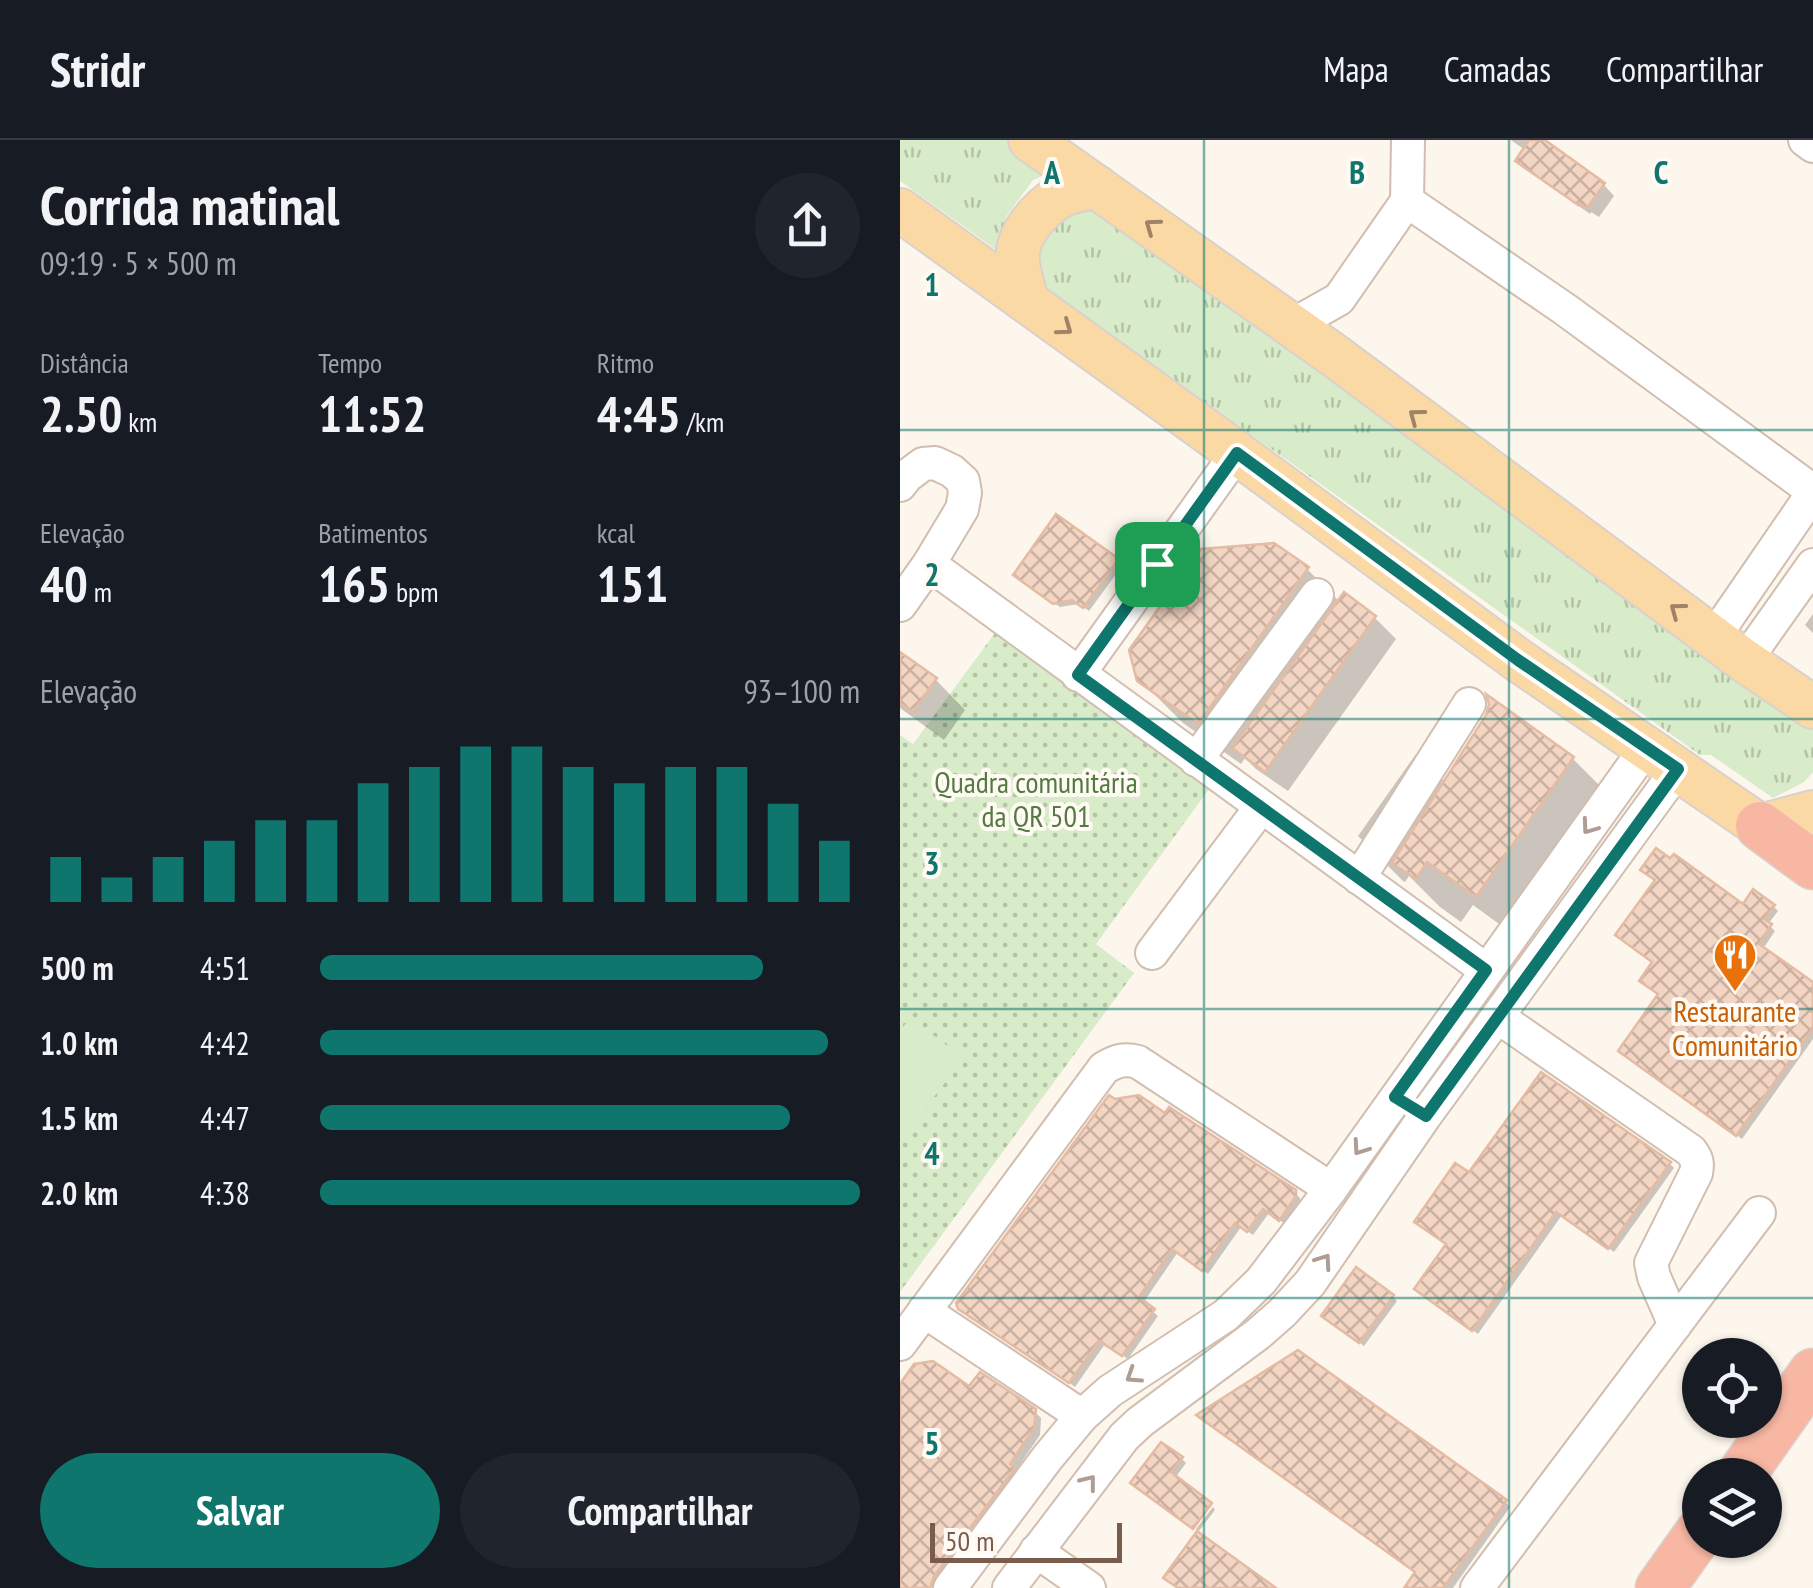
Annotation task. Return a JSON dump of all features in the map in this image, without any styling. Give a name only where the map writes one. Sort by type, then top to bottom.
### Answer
[{"type":"highway","points":[[1760,826],[1813,865]]},
{"type":"highway","points":[[1752,1458],[1813,1374]]},
{"type":"highway","points":[[1660,1588],[1682,1557]]},
{"type":"main road","points":[[1030,140],[1334,356],[1813,707]]},
{"type":"main road","points":[[1027,301],[1018,248],[1030,225],[1050,202],[1068,193],[1097,187]]},
{"type":"main road","points":[[900,210],[1518,660],[1760,826],[1813,812]]},
{"type":"street","points":[[1292,326],[1339,299],[1407,201],[1408,140]]},
{"type":"street","points":[[1804,140],[1813,146]]},
{"type":"street","points":[[1407,201],[1566,310],[1813,492],[1730,649]]},
{"type":"street","points":[[1334,356],[1339,299]]},
{"type":"street","points":[[1078,675],[1237,453]]},
{"type":"street","points":[[900,486],[922,464],[935,463],[962,480],[965,493],[962,509],[900,605]]},
{"type":"street","points":[[929,564],[1486,970]]},
{"type":"street","points":[[1730,649],[1813,565]]},
{"type":"street","points":[[1196,760],[1317,596]]},
{"type":"street","points":[[1358,878],[1469,704]]},
{"type":"street","points":[[950,1588],[1082,1416],[1110,1391],[1226,1315],[1260,1282],[1486,970],[1662,758]]},
{"type":"street","points":[[1010,1588],[1124,1437],[1258,1334],[1310,1283],[1498,1017],[1662,758]]},
{"type":"street","points":[[1152,953],[1261,807]]},
{"type":"street","points":[[1498,1017],[1696,1157],[1696,1173],[1651,1263],[1675,1325]]},
{"type":"street","points":[[900,1344],[1104,1068],[1115,1061],[1138,1062],[1331,1189]]},
{"type":"street","points":[[1395,1097],[1426,1116]]},
{"type":"street","points":[[1477,1588],[1759,1213]]},
{"type":"street","points":[[924,1311],[1082,1416]]},
{"type":"street","points":[[1036,1551],[1090,1588]]},
{"type":"green space","points":[[900,140],[1028,140],[1065,166],[1033,180],[1006,217],[1009,259],[900,181]]},
{"type":"green space","points":[[1098,196],[1813,722],[1813,772],[1804,782],[1773,798],[1711,755],[1700,755],[1046,288],[1036,247],[1045,217]]},
{"type":"green space","name":"Quadra comunitária da QR 501","points":[[1009,614],[1223,770],[1096,944],[1134,973],[900,1292],[900,735],[913,744]]},
{"type":"green space","points":[[910,1018],[964,1058],[900,1141],[900,1031]]},
{"type":"building","points":[[1529,140],[1545,140],[1605,183],[1587,208],[1515,161]]},
{"type":"building","points":[[1056,514],[1119,559],[1083,608],[1072,600],[1053,604],[1013,575]]},
{"type":"building","points":[[1274,543],[1309,567],[1198,724],[1137,681],[1129,650],[1201,549]]},
{"type":"building","points":[[1344,592],[1376,616],[1265,772],[1232,748]]},
{"type":"building","points":[[900,652],[937,678],[913,712],[900,703]]},
{"type":"building","points":[[1486,694],[1574,757],[1476,897],[1427,862],[1416,879],[1392,863],[1486,715]]},
{"type":"building","name":"Restaurante Comunitário","points":[[1656,848],[1670,858],[1674,854],[1743,904],[1753,889],[1775,905],[1764,919],[1772,924],[1759,944],[1813,982],[1813,1028],[1736,1136],[1618,1051],[1658,994],[1639,981],[1652,962],[1615,935],[1655,880],[1640,870]]},
{"type":"building","points":[[1541,1072],[1671,1162],[1608,1249],[1556,1212],[1472,1331],[1414,1289],[1446,1244],[1414,1222],[1455,1163],[1469,1172]]},
{"type":"building","points":[[1109,1095],[1115,1099],[1139,1095],[1165,1113],[1169,1107],[1296,1190],[1296,1196],[1279,1221],[1263,1209],[1247,1232],[1235,1223],[1202,1271],[1172,1249],[1139,1297],[1155,1309],[1122,1356],[1099,1341],[1069,1383],[958,1309],[956,1303]]},
{"type":"building","points":[[1356,1267],[1394,1295],[1359,1343],[1321,1316]]},
{"type":"building","points":[[1298,1350],[1507,1500],[1443,1588],[1404,1588],[1415,1572],[1196,1415]]},
{"type":"building","points":[[933,1361],[969,1386],[980,1372],[1036,1409],[1034,1428],[1010,1464],[1015,1468],[934,1576],[930,1588],[900,1588],[900,1384],[914,1364]]},
{"type":"building","points":[[1161,1442],[1183,1457],[1171,1472],[1212,1503],[1193,1529],[1130,1483]]},
{"type":"building","points":[[1197,1531],[1276,1588],[1178,1588],[1163,1578]]},
{"type":"place","name":"Restaurante Comunitário","points":[[1735,993]]},
{"type":"route","points":[[1237,453],[1518,660],[1678,769],[1426,1116],[1395,1097],[1486,970],[1078,675],[1157,564],[1237,453]]}]
